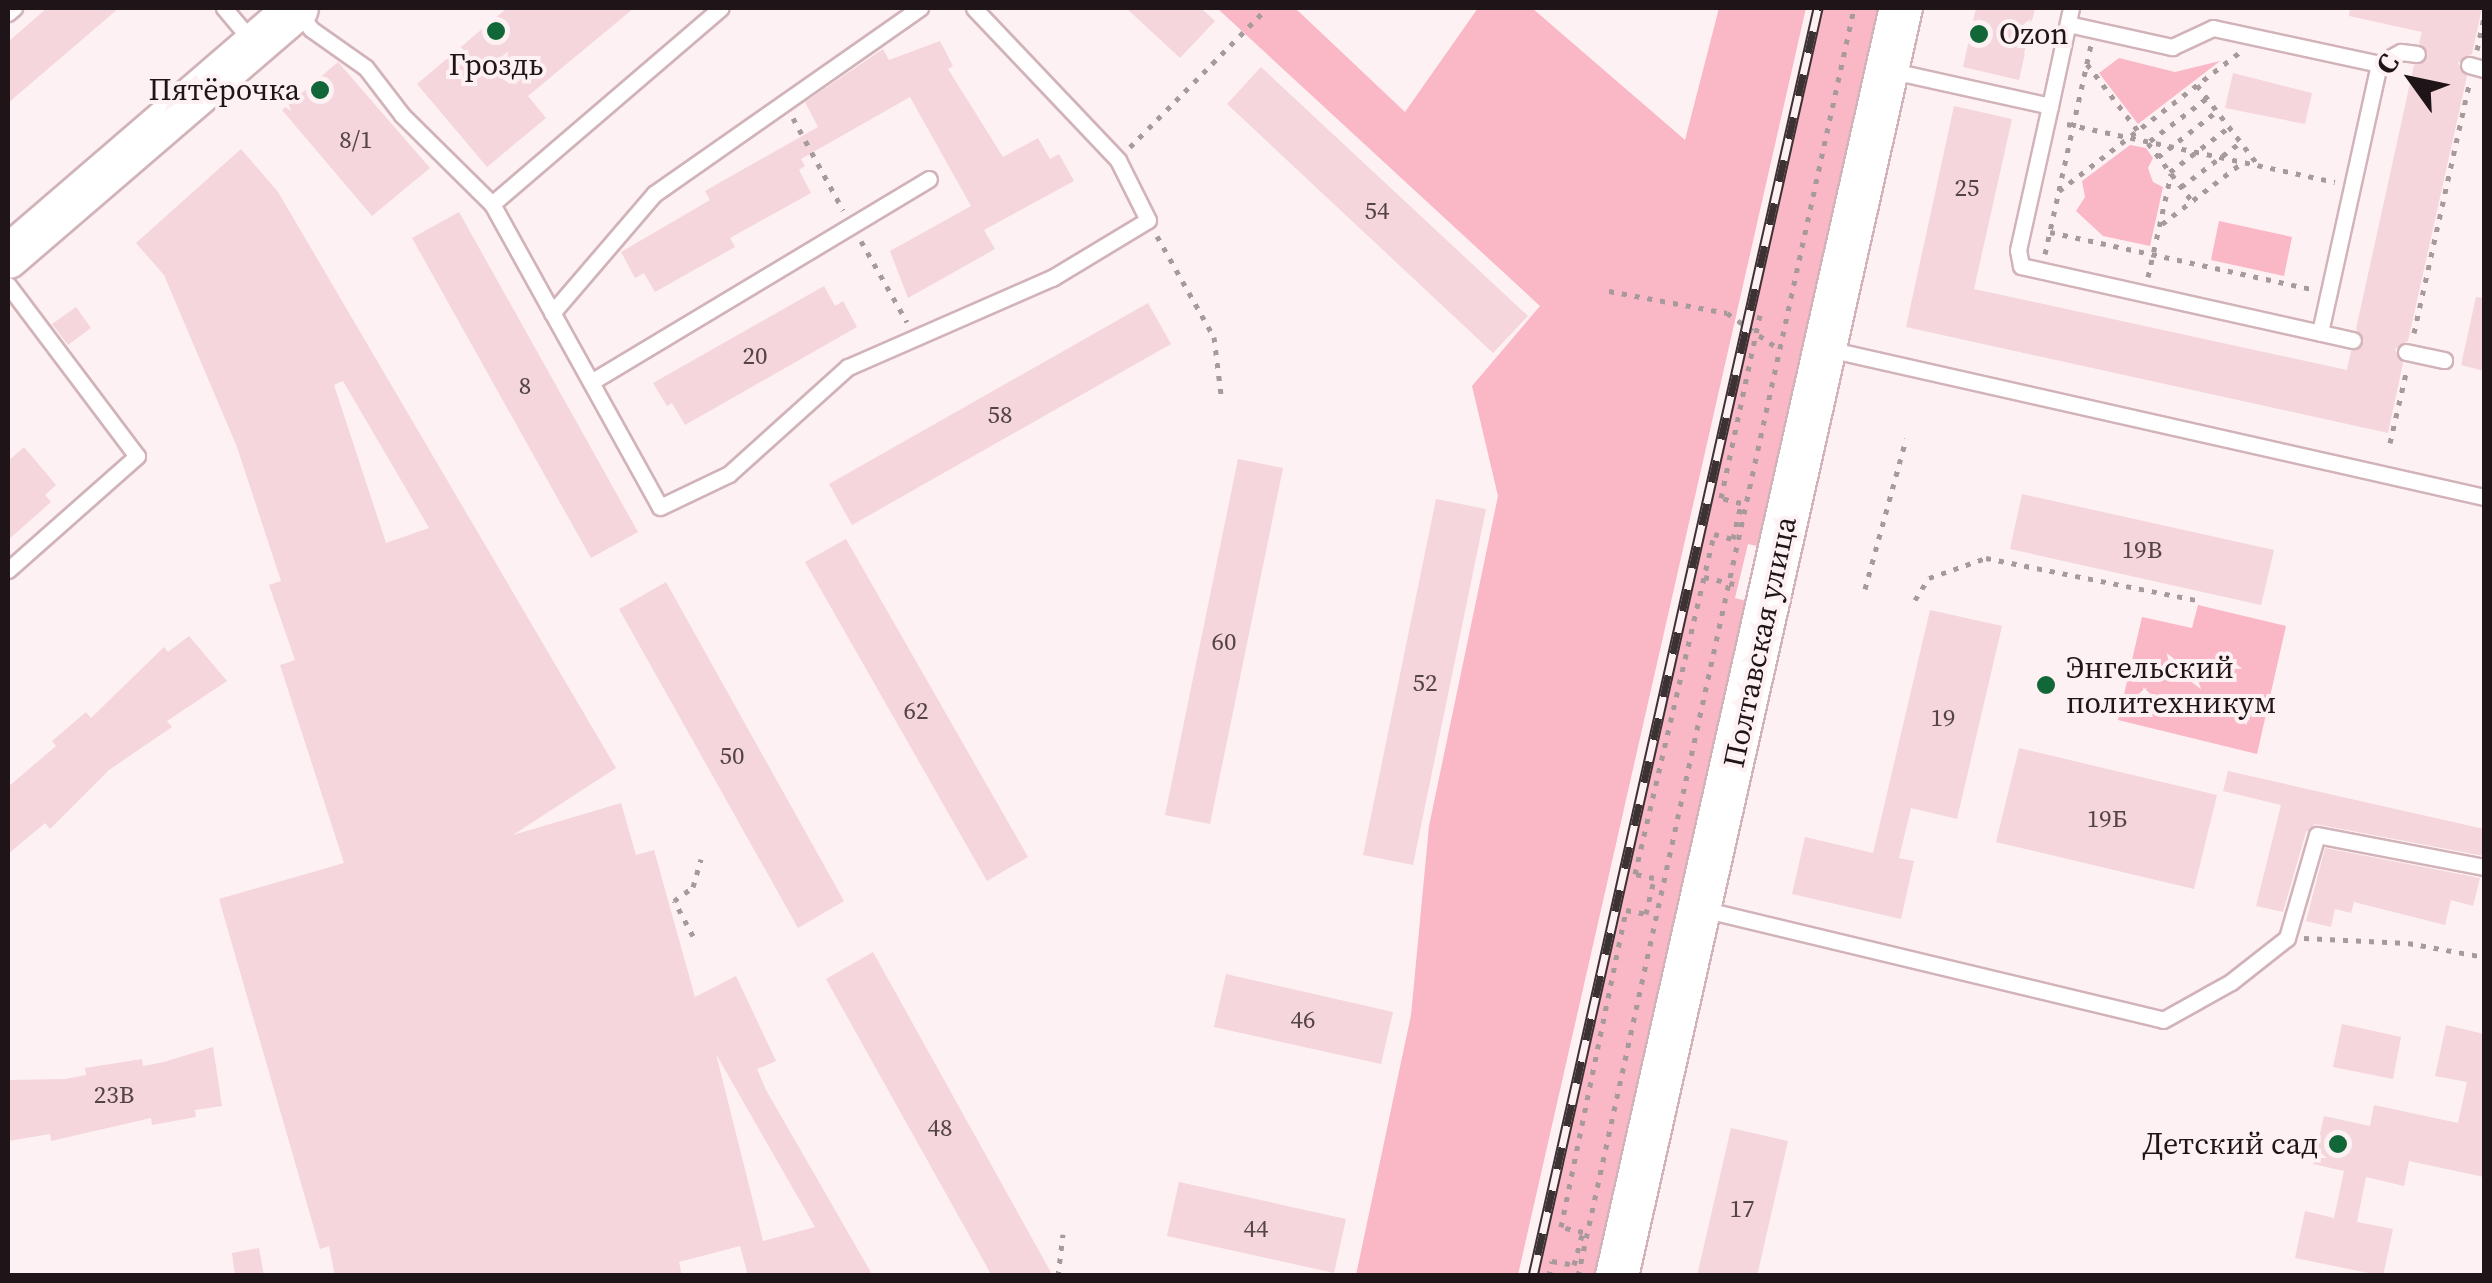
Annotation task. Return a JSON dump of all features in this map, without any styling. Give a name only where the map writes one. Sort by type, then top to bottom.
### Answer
[{"type":"street","points":[[8,258],[297,8]]},
{"type":"street","name":"Полтавская улица","points":[[1618,1276],[1901,8]]},
{"type":"lane","points":[[8,14],[14,8]]},
{"type":"lane","points":[[224,8],[255,45]]},
{"type":"lane","points":[[297,8],[311,29],[366,68],[402,115],[492,204],[660,507],[729,474],[848,367],[1052,278],[1148,220],[1118,160],[974,8]]},
{"type":"lane","points":[[492,204],[721,8]]},
{"type":"lane","points":[[552,314],[654,194],[920,8]]},
{"type":"lane","points":[[2354,340],[2022,266],[2018,250],[2069,16],[2095,30],[2172,47],[2213,28],[2379,64],[2401,52],[2417,54]]},
{"type":"lane","points":[[2320,333],[2379,64]]},
{"type":"lane","points":[[1887,70],[2048,112]]},
{"type":"lane","points":[[591,382],[930,179]]},
{"type":"lane","points":[[8,285],[137,456],[8,570]]},
{"type":"lane","points":[[1824,348],[2484,497]]},
{"type":"lane","points":[[2408,352],[2444,360]]},
{"type":"lane","points":[[1700,909],[2163,1020],[2230,982],[2287,938],[2316,835],[2484,866]]},
{"type":"path","points":[[1118,160],[1267,8]]},
{"type":"path","points":[[1578,1276],[1854,8]]},
{"type":"path","points":[[2390,444],[2476,67],[2484,16]]},
{"type":"path","points":[[2042,272],[2095,30]]},
{"type":"path","points":[[2059,191],[2259,38]]},
{"type":"path","points":[[2087,64],[2138,130]]},
{"type":"path","points":[[2198,85],[2259,166]]},
{"type":"path","points":[[2148,141],[2207,98]]},
{"type":"path","points":[[2158,157],[2218,111]]},
{"type":"path","points":[[2048,112],[2074,125],[2352,186]]},
{"type":"path","points":[[2144,294],[2170,173],[2229,126]]},
{"type":"path","points":[[2148,141],[2192,201]]},
{"type":"path","points":[[2181,187],[2241,142]]},
{"type":"path","points":[[2159,226],[2242,162]]},
{"type":"path","points":[[1148,220],[1214,337],[1222,394]]},
{"type":"path","points":[[2050,232],[2328,293]]},
{"type":"path","points":[[1609,291],[1727,313],[1779,350]]},
{"type":"path","points":[[1549,1276],[1552,1261],[1574,1265],[1583,1232],[1561,1227],[1626,910],[1646,914],[1654,878],[1635,874],[1714,534],[1733,539],[1741,503],[1720,498],[1760,314]]},
{"type":"path","points":[[1865,589],[1906,439]]},
{"type":"path","points":[[1915,600],[1929,578],[1986,558],[2202,601]]},
{"type":"path","points":[[1704,577],[1728,583]]},
{"type":"path","points":[[693,936],[674,901],[693,887],[701,859]]},
{"type":"path","points":[[2287,938],[2408,943],[2484,958]]},
{"type":"path","points":[[1058,1276],[1063,1234]]},
{"type":"shaded area","points":[[1217,8],[1295,8],[1405,112],[1478,8],[1532,8],[1685,140],[1719,8],[1806,8],[1518,1275],[1356,1275],[1411,1015],[1429,826],[1498,496],[1472,386],[1540,306]]},
{"type":"shaded area","points":[[1821,8],[1887,8],[1766,548],[1748,544],[1735,598],[1754,603],[1601,1275],[1537,1276]]},
{"type":"shaded area","points":[[2119,58],[2175,72],[2220,61],[2138,124],[2099,73]]},
{"type":"shaded area","points":[[2130,145],[2146,148],[2153,158],[2148,168],[2153,182],[2163,187],[2150,246],[2103,236],[2076,211],[2085,197],[2082,181]]},
{"type":"shaded area","points":[[2219,221],[2292,237],[2284,276],[2211,260]]},
{"type":"shaded area","points":[[2198,605],[2286,626],[2257,754],[2118,720],[2142,617],[2192,628]]},
{"type":"building","points":[[47,8],[119,8],[8,103],[8,42]]},
{"type":"building","points":[[507,8],[634,8],[528,96],[546,118],[487,167],[417,84]]},
{"type":"building","points":[[1126,8],[1201,8],[1215,21],[1180,58]]},
{"type":"building","points":[[1976,8],[2035,8],[2019,80],[1963,67]]},
{"type":"building","points":[[2350,8],[2482,8],[2472,54],[2458,63],[2467,76],[2408,341],[2395,349],[2403,363],[2388,433],[1906,327],[1954,106],[2012,119],[1974,289],[2347,370],[2351,351],[2364,341],[2356,329],[2414,65],[2428,54],[2419,43],[2422,32],[2349,16]]},
{"type":"building","points":[[940,41],[953,66],[948,69],[1003,157],[1038,138],[1050,159],[1059,154],[1074,181],[984,230],[995,249],[908,298],[890,251],[971,206],[910,97],[801,159],[805,166],[799,170],[811,193],[730,238],[735,247],[655,292],[644,273],[635,278],[621,252],[710,200],[705,191],[818,127],[805,102],[883,49],[889,60]]},
{"type":"building","points":[[338,62],[430,168],[372,216],[282,110]]},
{"type":"building","points":[[1261,67],[1528,316],[1493,353],[1227,104]]},
{"type":"building","points":[[2233,73],[2312,93],[2305,124],[2225,108]]},
{"type":"building","points":[[241,149],[278,192],[616,768],[513,835],[621,803],[636,855],[654,850],[695,997],[736,976],[776,1061],[757,1069],[766,1090],[873,1276],[748,1276],[740,1246],[679,1262],[682,1276],[335,1276],[329,1246],[320,1249],[219,899],[344,863],[280,665],[295,660],[269,585],[281,581],[237,447],[164,275],[136,243]],"holes":[[[343,381],[429,528],[386,543],[334,385]],[[716,1054],[815,1227],[763,1241]]]},
{"type":"building","points":[[459,212],[638,532],[591,558],[412,238]]},
{"type":"building","points":[[824,286],[835,306],[843,301],[857,327],[685,425],[672,403],[667,406],[653,383]]},
{"type":"building","points":[[2476,297],[2484,298],[2484,371],[2461,365]]},
{"type":"building","points":[[1148,303],[1171,344],[852,525],[829,484]]},
{"type":"building","points":[[76,307],[91,328],[68,345],[52,324]]},
{"type":"building","points":[[24,447],[56,485],[45,495],[51,502],[8,540],[8,461]]},
{"type":"building","points":[[1238,459],[1283,468],[1210,824],[1165,815]]},
{"type":"building","points":[[2022,494],[2274,550],[2261,605],[2010,549]]},
{"type":"building","points":[[1436,499],[1486,509],[1413,865],[1363,855]]},
{"type":"building","points":[[846,539],[1028,857],[987,881],[805,562]]},
{"type":"building","points":[[666,582],[844,901],[798,928],[619,609]]},
{"type":"building","points":[[1930,610],[2002,626],[1957,819],[1911,808],[1899,858],[1914,861],[1901,919],[1792,894],[1805,837],[1873,853]]},
{"type":"building","points":[[189,636],[227,681],[167,721],[172,727],[109,770],[50,829],[45,823],[8,854],[8,787],[56,746],[52,741],[86,712],[91,718],[164,647],[168,652]]},
{"type":"building","points":[[2019,748],[2217,795],[2194,889],[1996,842]]},
{"type":"building","points":[[2228,771],[2484,829],[2484,856],[2315,824],[2306,832],[2283,912],[2256,906],[2281,805],[2223,791]]},
{"type":"building","points":[[2325,848],[2480,878],[2473,906],[2451,900],[2445,925],[2354,902],[2351,913],[2335,909],[2331,927],[2306,921]]},
{"type":"building","points":[[873,952],[1053,1276],[992,1276],[826,979]]},
{"type":"building","points":[[1226,974],[1393,1012],[1381,1064],[1214,1027]]},
{"type":"building","points":[[2342,1024],[2401,1037],[2393,1079],[2333,1067]]},
{"type":"building","points":[[2446,1025],[2484,1034],[2484,1177],[2409,1161],[2404,1186],[2366,1177],[2357,1222],[2393,1229],[2383,1276],[2295,1258],[2305,1211],[2334,1218],[2344,1171],[2313,1164],[2324,1116],[2370,1126],[2374,1105],[2458,1123],[2467,1082],[2435,1076]]},
{"type":"building","points":[[213,1047],[222,1106],[195,1110],[196,1117],[152,1125],[151,1118],[51,1141],[50,1134],[8,1141],[8,1080],[66,1079],[86,1075],[85,1068],[142,1059],[143,1066]]},
{"type":"building","points":[[1731,1128],[1788,1141],[1757,1276],[1697,1276]]},
{"type":"building","points":[[1179,1182],[1346,1219],[1334,1273],[1167,1236]]},
{"type":"building","points":[[259,1248],[264,1276],[235,1276],[232,1253]]},
{"type":"railway","points":[[1533,1276],[1818,8]]},
{"type":"place","name":"Гроздь","points":[[496,31]]},
{"type":"place","name":"Ozon","points":[[1979,34]]},
{"type":"place","name":"Пятёрочка","points":[[320,90]]},
{"type":"place","name":"Энгельский политехникум","points":[[2046,685]]},
{"type":"place","name":"Детский сад","points":[[2338,1144]]}]
